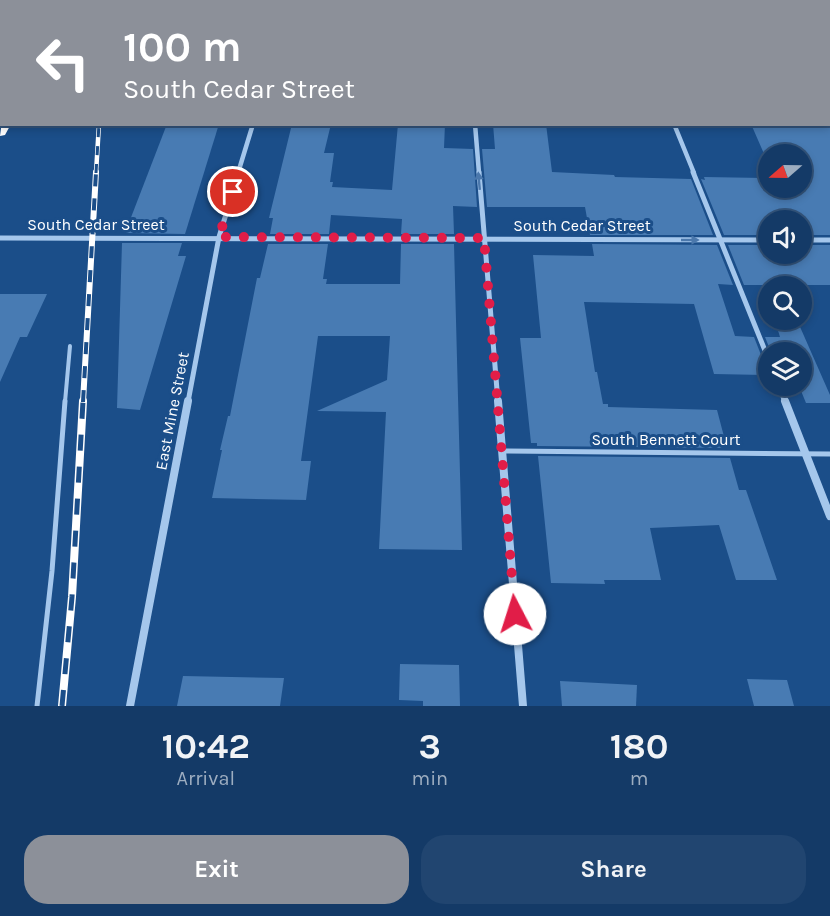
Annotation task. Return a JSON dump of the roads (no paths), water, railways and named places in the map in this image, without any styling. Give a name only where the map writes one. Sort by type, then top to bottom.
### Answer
[{"type":"street","name":"East Mine Street","points":[[130,706],[219,237],[252,126]]},
{"type":"street","points":[[475,126],[523,706]]},
{"type":"street","points":[[675,126],[762,342]]},
{"type":"street","name":"South Cedar Street","points":[[0,238],[758,240]]},
{"type":"street","points":[[812,240],[830,240]]},
{"type":"street","points":[[783,396],[830,516]]},
{"type":"lane","points":[[37,706],[49,622],[69,346]]},
{"type":"lane","name":"South Bennett Court","points":[[502,452],[830,454]]},
{"type":"railway","points":[[96,173],[99,126]]},
{"type":"railway","points":[[83,402],[96,172]]},
{"type":"railway","points":[[62,706],[72,597],[83,401]]}]
